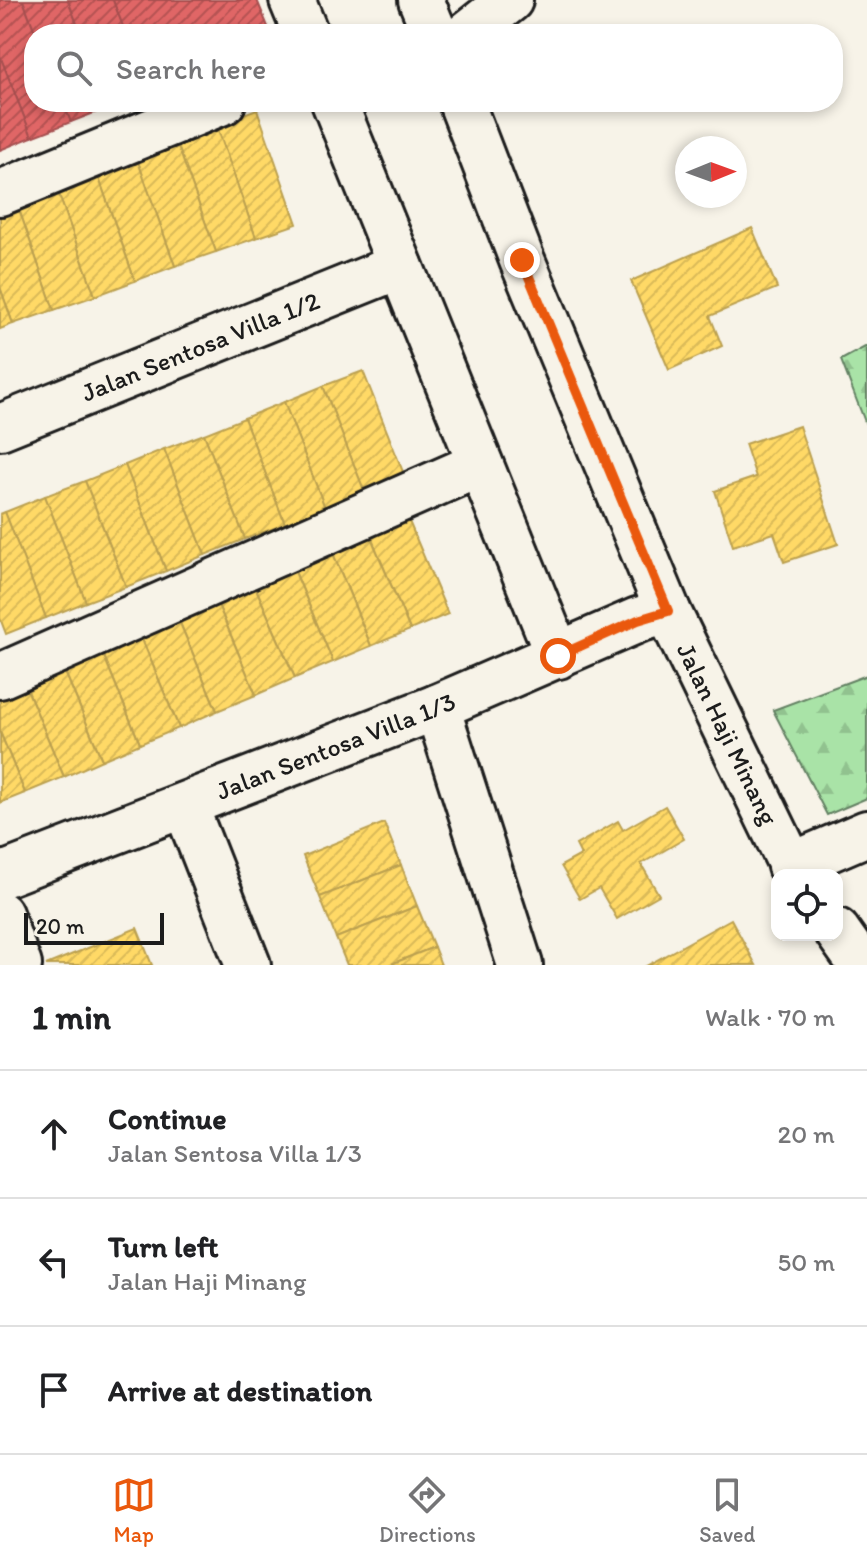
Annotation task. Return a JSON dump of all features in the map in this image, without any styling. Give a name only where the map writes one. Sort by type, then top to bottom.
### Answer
[{"type":"street","points":[[292,0],[302,24]]},
{"type":"street","points":[[421,0],[431,24]]},
{"type":"street","points":[[480,24],[510,0]]},
{"type":"street","points":[[0,193],[198,112]]},
{"type":"street","points":[[338,112],[558,656]]},
{"type":"street","name":"Jalan Haji Minang","points":[[465,112],[522,260],[668,611],[793,869]]},
{"type":"street","name":"Jalan Sentosa Villa 1/2","points":[[0,427],[400,266]]},
{"type":"street","points":[[0,676],[480,464]]},
{"type":"street","name":"Jalan Sentosa Villa 1/3","points":[[0,876],[437,707],[638,620],[668,611]]},
{"type":"street","points":[[437,707],[520,965]]},
{"type":"street","points":[[185,805],[248,965]]},
{"type":"street","points":[[795,869],[867,833]]},
{"type":"street","points":[[0,914],[19,965]]},
{"type":"street","points":[[843,940],[861,965]]},
{"type":"green space","points":[[867,346],[867,427],[841,360]]},
{"type":"green space","points":[[867,675],[867,798],[827,815],[773,710]]},
{"type":"building: Homes","points":[[249,112],[258,112],[297,224],[256,238],[216,124]]},
{"type":"building: Homes","points":[[216,124],[256,238],[216,252],[175,138]]},
{"type":"building: Homes","points":[[175,138],[216,252],[175,266],[135,153]]},
{"type":"building: Homes","points":[[135,153],[175,266],[135,281],[95,167]]},
{"type":"building: Homes","points":[[95,167],[135,281],[95,296],[54,181]]},
{"type":"building: Homes","points":[[54,181],[95,296],[54,310],[14,195]]},
{"type":"building: Homes","points":[[14,195],[54,310],[13,324],[0,287],[0,200]]},
{"type":"building: Homes","points":[[752,228],[777,288],[710,316],[722,346],[669,370],[631,281]]},
{"type":"building: Homes","points":[[0,287],[13,324],[0,329]]},
{"type":"building: Homes","points":[[363,371],[405,477],[365,493],[323,386]]},
{"type":"building: Homes","points":[[323,386],[365,493],[325,508],[284,402]]},
{"type":"building: Homes","points":[[284,402],[325,508],[285,524],[244,418]]},
{"type":"building: Homes","points":[[244,418],[285,524],[245,539],[204,434]]},
{"type":"building: Homes","points":[[799,426],[838,544],[784,562],[774,533],[733,546],[715,491],[756,477],[745,444]]},
{"type":"building: Homes","points":[[204,434],[245,539],[205,555],[164,449]]},
{"type":"building: Homes","points":[[164,449],[205,555],[166,571],[125,465]]},
{"type":"building: Homes","points":[[125,465],[166,571],[126,587],[85,481]]},
{"type":"building: Homes","points":[[85,481],[126,587],[86,602],[45,496]]},
{"type":"building: Homes","points":[[45,496],[86,602],[46,618],[5,512]]},
{"type":"building: Homes","points":[[5,512],[46,618],[6,634],[0,618],[0,514]]},
{"type":"building: Homes","points":[[408,519],[448,614],[410,630],[370,535]]},
{"type":"building: Homes","points":[[370,535],[410,630],[371,646],[332,551]]},
{"type":"building: Homes","points":[[332,551],[371,646],[333,662],[293,567]]},
{"type":"building: Homes","points":[[293,567],[333,662],[295,678],[254,584]]},
{"type":"building: Homes","points":[[254,584],[295,678],[256,695],[216,600]]},
{"type":"building: Homes","points":[[216,600],[256,695],[217,711],[177,616]]},
{"type":"building: Homes","points":[[177,616],[217,711],[179,728],[139,632]]},
{"type":"building: Homes","points":[[139,632],[179,728],[140,744],[101,649]]},
{"type":"building: Homes","points":[[101,649],[140,744],[102,760],[62,665]]},
{"type":"building: Homes","points":[[62,665],[102,760],[64,777],[24,682]]},
{"type":"building: Homes","points":[[24,682],[64,777],[25,793],[0,732],[0,692]]},
{"type":"building: Homes","points":[[0,732],[25,793],[0,803]]},
{"type":"building: Homes","points":[[665,806],[684,839],[641,864],[659,895],[617,919],[599,888],[580,899],[561,866],[581,855],[576,845],[618,821],[623,830]]},
{"type":"building: Homes","points":[[384,823],[401,865],[320,897],[303,856]]},
{"type":"building: Homes","points":[[401,865],[417,906],[336,938],[320,897]]},
{"type":"building: Homes","points":[[417,906],[434,947],[389,965],[347,965],[336,938]]},
{"type":"building: Homes","points":[[731,919],[756,965],[648,965]]},
{"type":"building: Homes","points":[[137,928],[152,965],[46,965]]},
{"type":"building: Homes","points":[[434,947],[441,965],[389,965]]},
{"type":"building: Shops","points":[[0,0],[23,0],[32,24],[24,24],[24,112],[67,112],[71,122],[32,137],[0,56]]},
{"type":"building: Shops","points":[[23,0],[68,0],[77,24],[32,24]]},
{"type":"building: Shops","points":[[68,0],[113,0],[122,24],[77,24]]},
{"type":"building: Shops","points":[[113,0],[257,0],[267,24],[122,24]]},
{"type":"building: Shops","points":[[0,56],[32,137],[0,150]]},
{"type":"building: Shops","points":[[67,112],[97,112],[71,122]]},
{"type":"route","points":[[522,260],[668,611],[638,620],[558,656]]}]
